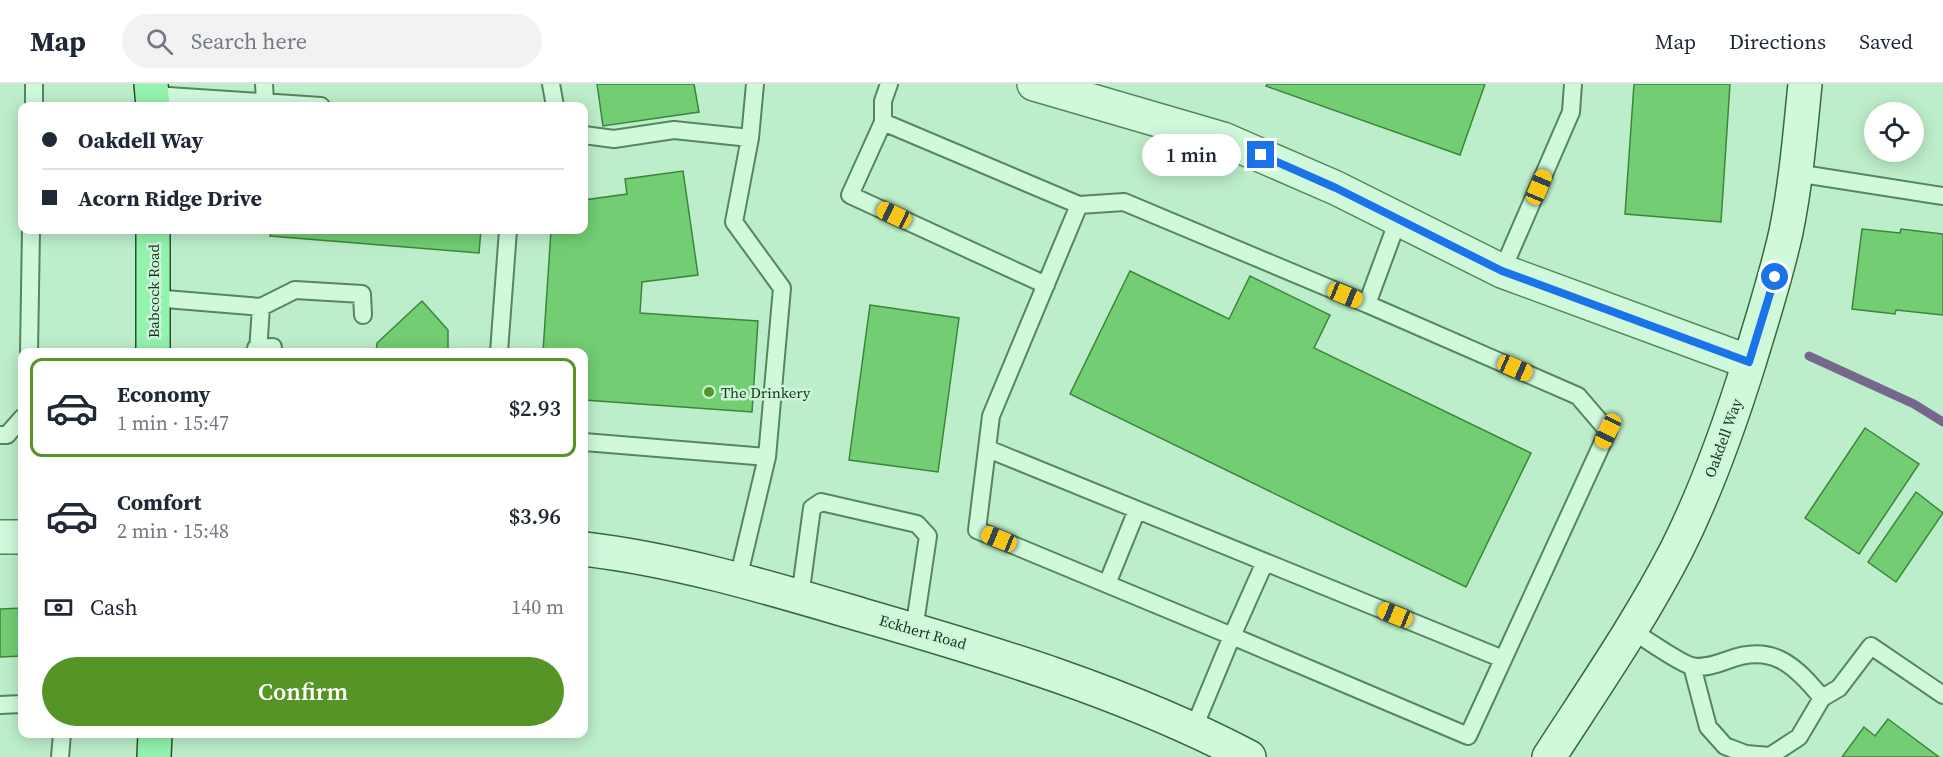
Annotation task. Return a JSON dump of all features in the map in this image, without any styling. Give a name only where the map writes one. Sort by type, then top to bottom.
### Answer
[{"type":"main road","name":"Babcock Road","points":[[153,234],[153,348]]},
{"type":"main road","points":[[154,757],[155,738]]},
{"type":"street","points":[[1034,84],[1223,139],[1336,188],[1502,271],[1749,362]]},
{"type":"street","name":"Oakdell Way","points":[[1549,757],[1631,630],[1677,548],[1707,485],[1731,421],[1772,289],[1786,231],[1796,173],[1804,84]]},
{"type":"street","points":[[0,537],[18,537]]},
{"type":"street","name":"Eckhert Road","points":[[588,549],[613,552],[738,579],[981,649],[1092,688],[1193,730],[1249,757]]},
{"type":"lane","points":[[34,84],[34,102]]},
{"type":"lane","points":[[153,92],[265,102],[264,84]]},
{"type":"lane","points":[[551,84],[554,102]]},
{"type":"lane","points":[[738,579],[767,457],[782,288],[734,222],[750,138],[755,84]]},
{"type":"lane","points":[[889,84],[883,101],[883,122],[850,195],[1046,285]]},
{"type":"lane","points":[[1502,271],[1571,112],[1573,84]]},
{"type":"lane","points":[[883,122],[1079,205],[1124,202],[1578,396],[1608,431],[1468,736],[977,530],[991,416],[1079,205]]},
{"type":"lane","points":[[588,136],[614,139],[674,130],[750,138]]},
{"type":"lane","points":[[1796,173],[1943,196]]},
{"type":"lane","points":[[1367,304],[1398,220]]},
{"type":"lane","points":[[29,348],[31,234]]},
{"type":"lane","points":[[499,348],[508,234]]},
{"type":"lane","points":[[153,298],[261,307],[295,290],[362,294],[363,315]]},
{"type":"lane","points":[[261,307],[262,348]]},
{"type":"lane","points":[[0,435],[7,435],[18,423]]},
{"type":"lane","points":[[588,442],[767,457]]},
{"type":"lane","points":[[988,449],[1503,659]]},
{"type":"lane","points":[[800,597],[812,508],[820,502],[917,524],[928,536],[914,630]]},
{"type":"lane","points":[[1107,584],[1137,510]]},
{"type":"lane","points":[[1193,730],[1265,562]]},
{"type":"lane","points":[[1631,630],[1692,666],[1712,666],[1742,654],[1766,653],[1787,663],[1804,676],[1821,698]]},
{"type":"lane","points":[[1692,666],[1708,727],[1725,746],[1746,754],[1770,756],[1799,738],[1821,698],[1839,688],[1871,646],[1943,695]]},
{"type":"lane","points":[[0,705],[18,704]]},
{"type":"lane","points":[[60,757],[62,738]]},
{"type":"building","points":[[597,84],[694,84],[699,112],[603,126]]},
{"type":"building","points":[[1267,84],[1485,84],[1460,155],[1266,86]]},
{"type":"building","points":[[1634,84],[1730,84],[1721,222],[1625,214]]},
{"type":"building","points":[[683,171],[698,275],[642,282],[640,313],[758,321],[752,412],[588,400],[588,348],[543,348],[551,234],[588,234],[588,199],[627,194],[625,179]]},
{"type":"building","points":[[1862,229],[1900,233],[1901,229],[1943,234],[1943,315],[1896,310],[1895,314],[1852,309]]},
{"type":"building","points":[[270,234],[481,234],[479,253],[270,236]]},
{"type":"building","points":[[1130,271],[1229,319],[1250,276],[1330,315],[1314,348],[1531,453],[1466,587],[1070,394]]},
{"type":"building","points":[[422,301],[448,330],[448,348],[376,348],[377,343]]},
{"type":"building","points":[[870,305],[959,318],[938,472],[849,460]]},
{"type":"building","points":[[1865,428],[1919,464],[1859,554],[1805,518]]},
{"type":"building","points":[[1916,492],[1943,513],[1896,582],[1868,562]]},
{"type":"building","points":[[18,608],[18,656],[0,657],[0,609]]},
{"type":"building","points":[[1888,719],[1939,757],[1842,757],[1864,727],[1875,736]]},
{"type":"waterway","points":[[1809,356],[1914,404],[1943,422]]},
{"type":"place","name":"The Drinkery","points":[[709,392]]},
{"type":"route","points":[[1261,155],[1336,188],[1502,271],[1749,362],[1775,277]]}]
